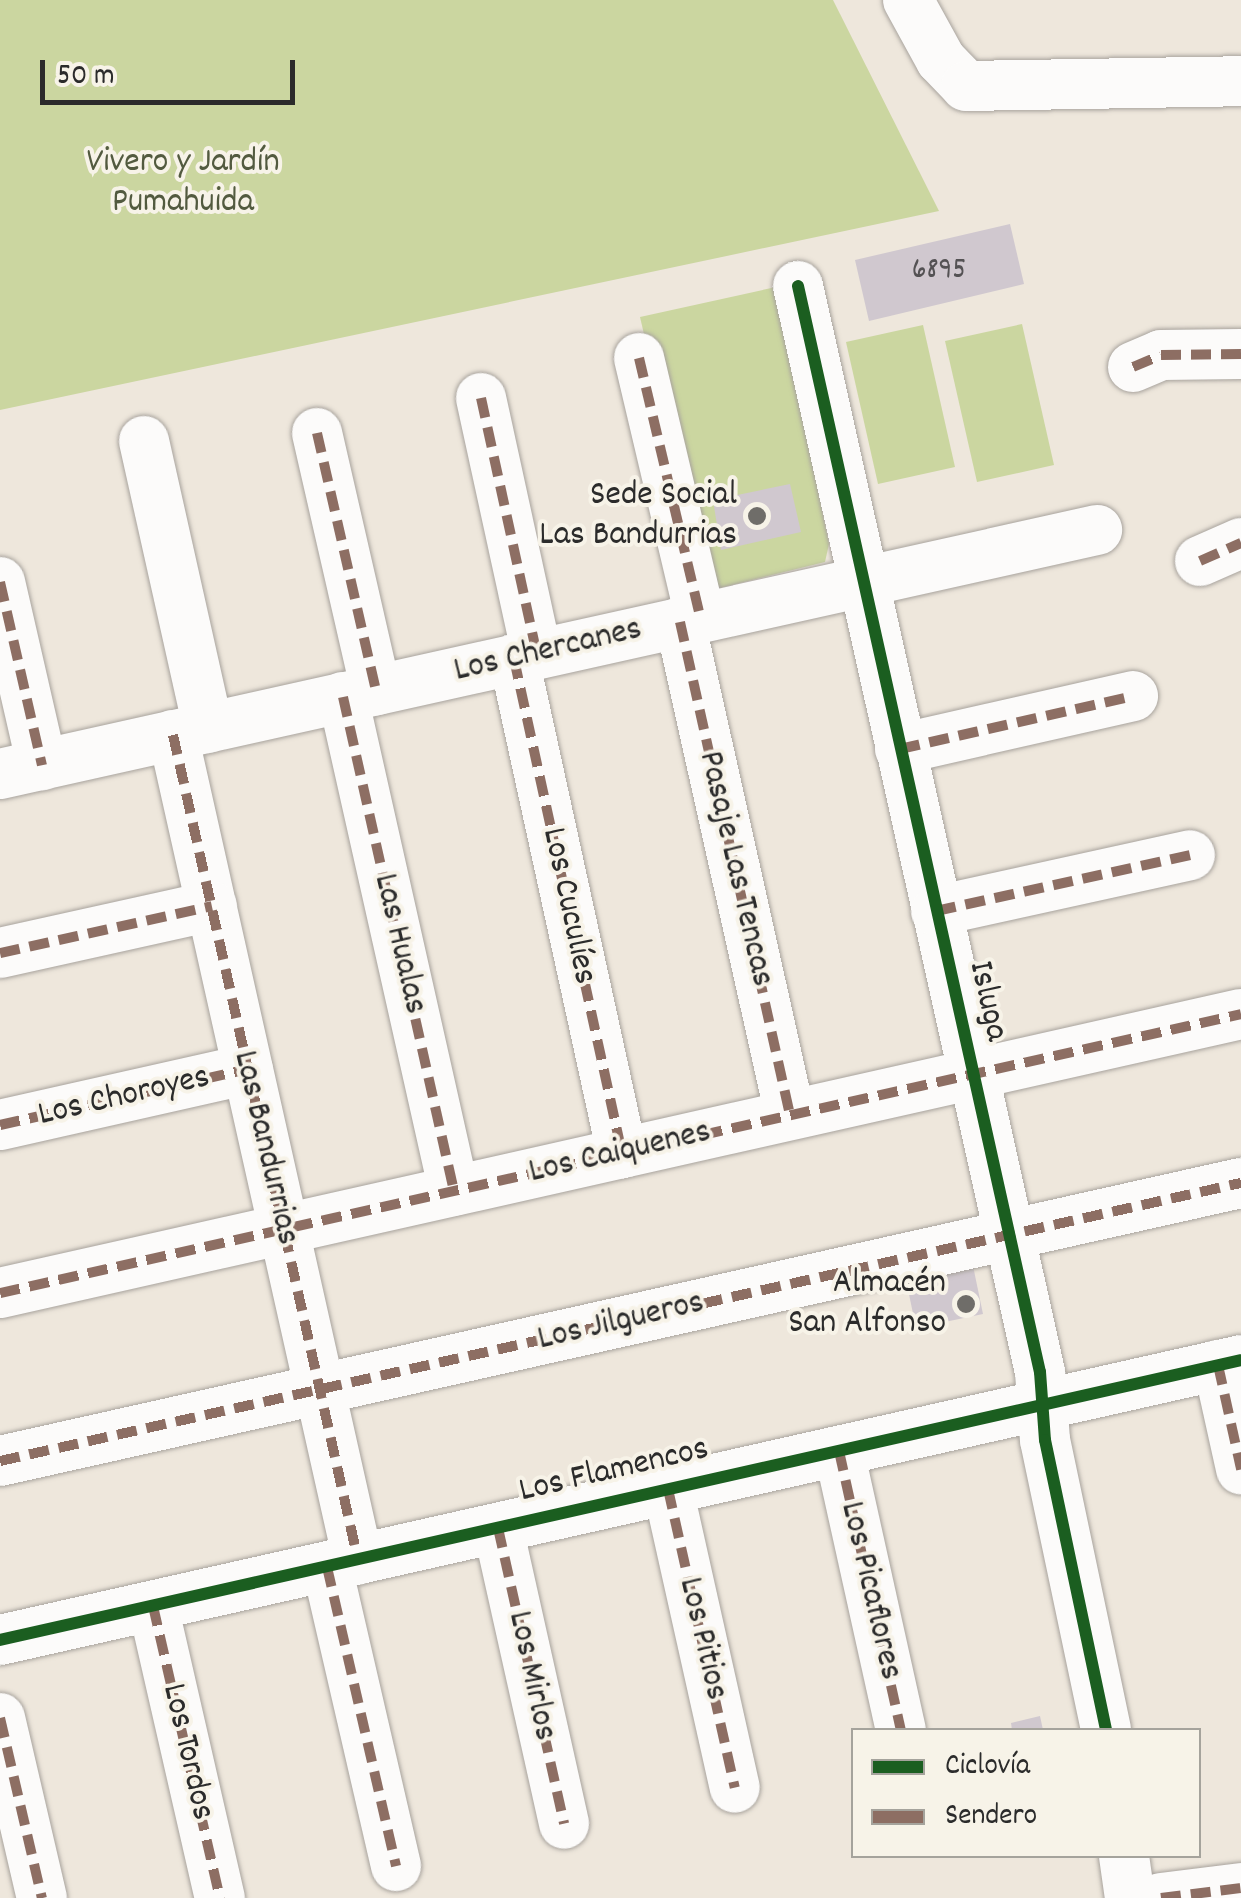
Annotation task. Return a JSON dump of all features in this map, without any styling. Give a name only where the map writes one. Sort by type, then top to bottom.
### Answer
[{"type":"street","points":[[908,0],[941,60],[966,86],[1241,81]]},
{"type":"street","name":"Isluga","points":[[798,286],[1040,1372],[1045,1440],[1106,1728]]},
{"type":"street","points":[[1133,366],[1161,355],[1241,354]]},
{"type":"street","name":"Pasaje Las Tencas","points":[[639,358],[790,1115]]},
{"type":"street","name":"Los Cuculíes","points":[[481,398],[525,656],[622,1153]]},
{"type":"street","name":"Las Hualas","points":[[317,433],[360,694],[454,1190]]},
{"type":"street","name":"Las Bandurrias","points":[[144,441],[191,732],[212,906],[320,1390],[342,1563],[396,1866]]},
{"type":"street","name":"Los Chercanes","points":[[21,770],[1097,530]]},
{"type":"street","points":[[0,582],[21,770]]},
{"type":"street","points":[[900,748],[1133,696]]},
{"type":"street","points":[[936,911],[1190,855]]},
{"type":"street","points":[[0,953],[212,906]]},
{"type":"street","name":"Los Caiquenes","points":[[0,1292],[1241,1014]]},
{"type":"street","name":"Los Choroyes","points":[[0,1124],[248,1070]]},
{"type":"street","name":"Los Jilgueros","points":[[0,1461],[1241,1183]]},
{"type":"street","points":[[1229,1363],[1241,1469]]},
{"type":"street","name":"Los Flamencos","points":[[0,1640],[1229,1363]]},
{"type":"street","name":"Los Picaflores","points":[[839,1451],[902,1728]]},
{"type":"street","name":"Los Pitios","points":[[668,1490],[736,1788]]},
{"type":"street","name":"Los Mirlos","points":[[498,1528],[564,1824]]},
{"type":"street","name":"Los Tordos","points":[[153,1606],[220,1898]]},
{"type":"street","points":[[0,1718],[42,1898]]},
{"type":"street","points":[[1124,1858],[1130,1898]]},
{"type":"street","points":[[1161,1898],[1241,1888]]},
{"type":"green space","name":"Vivero y Jardín Pumahuida","points":[[0,0],[833,0],[939,211],[0,410]]},
{"type":"green space","points":[[776,287],[829,544],[825,562],[716,589],[699,570],[640,317]]},
{"type":"green space","points":[[1022,324],[1054,465],[977,482],[945,341]]},
{"type":"green space","points":[[923,325],[955,467],[878,484],[846,342]]},
{"type":"building","points":[[1010,224],[1024,284],[869,321],[855,260]]},
{"type":"building","name":"Sede Social Las Bandurrias","points":[[790,484],[801,532],[721,550],[713,500]]},
{"type":"building","points":[[972,1261],[983,1314],[916,1328],[905,1275]]},
{"type":"building","points":[[1040,1716],[1043,1728],[1012,1728],[1011,1723]]},
{"type":"marked path","points":[[1133,367],[1161,355],[1241,354]]},
{"type":"marked path","points":[[639,358],[700,617]]},
{"type":"marked path","points":[[481,398],[537,654]]},
{"type":"marked path","points":[[317,433],[376,690]]},
{"type":"marked path","points":[[1200,561],[1241,543]]},
{"type":"marked path","points":[[0,582],[42,765]]},
{"type":"marked path","points":[[680,622],[790,1115]]},
{"type":"marked path","points":[[514,659],[622,1153]]},
{"type":"marked path","points":[[900,749],[1133,696]]},
{"type":"marked path","points":[[343,697],[454,1191]]},
{"type":"marked path","points":[[173,735],[358,1560]]},
{"type":"marked path","points":[[936,911],[1190,855]]},
{"type":"marked path","points":[[0,953],[212,906]]},
{"type":"marked path","points":[[0,1293],[1241,1014]]},
{"type":"marked path","points":[[0,1125],[248,1069]]},
{"type":"marked path","points":[[0,1461],[1241,1183]]},
{"type":"marked path","points":[[1218,1365],[1241,1469]]},
{"type":"marked path","points":[[839,1451],[901,1728]]},
{"type":"marked path","points":[[668,1489],[735,1788]]},
{"type":"marked path","points":[[498,1528],[564,1824]]},
{"type":"marked path","points":[[327,1567],[396,1866]]},
{"type":"marked path","points":[[153,1606],[220,1898]]},
{"type":"marked path","points":[[0,1718],[42,1898]]},
{"type":"marked path","points":[[1161,1898],[1241,1888]]},
{"type":"cycle path","points":[[798,286],[1040,1372],[1045,1440],[1106,1728]]},
{"type":"cycle path","points":[[0,1640],[1241,1360]]},
{"type":"place","name":"Sede Social Las Bandurrias","points":[[757,516]]},
{"type":"place","name":"Almacén San Alfonso","points":[[966,1304]]}]
